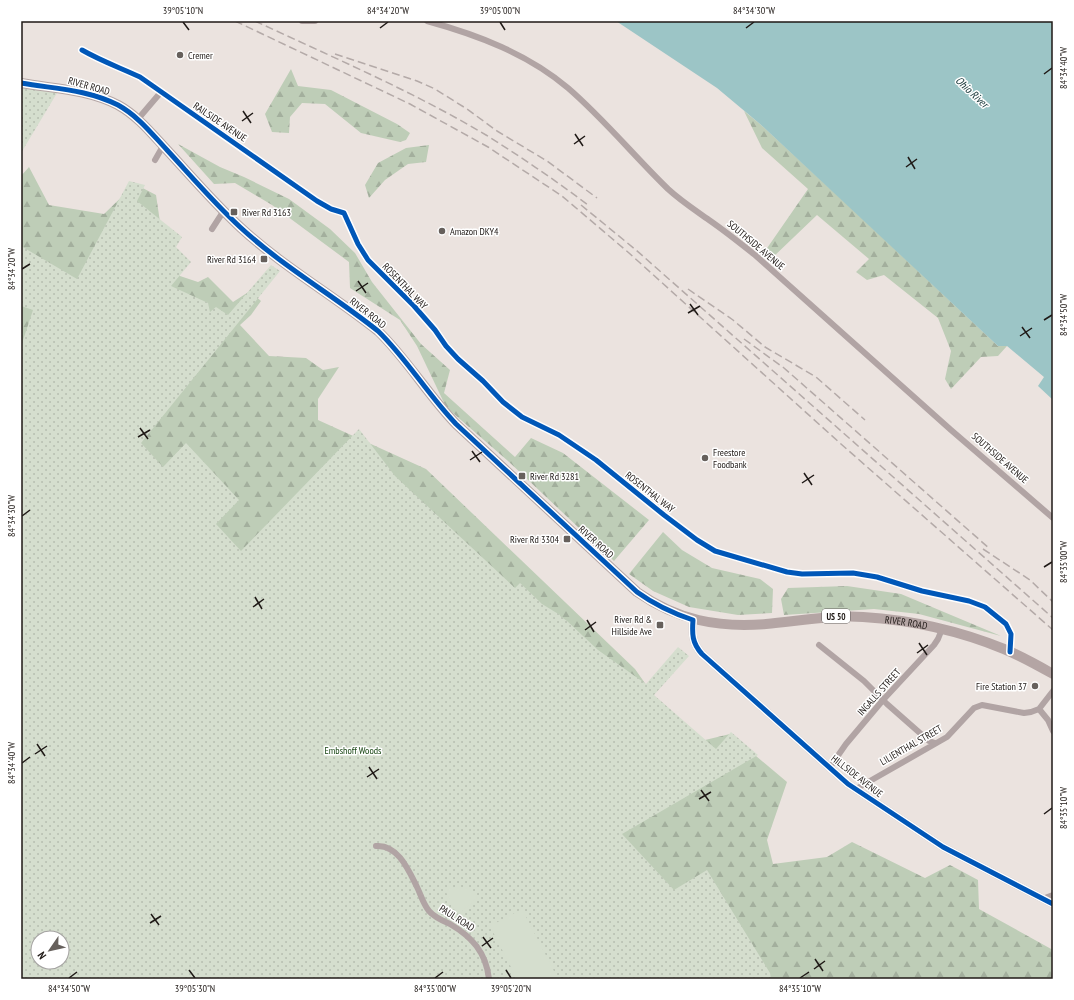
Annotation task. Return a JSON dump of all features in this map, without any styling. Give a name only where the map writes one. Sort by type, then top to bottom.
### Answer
[{"type":"main road","name":"RIVER ROAD","points":[[21,83],[84,92],[119,106],[138,119],[223,212],[269,252],[378,331],[393,346],[441,408],[456,424],[637,592],[653,604],[693,620],[711,623],[743,625],[836,616],[862,617],[906,622],[942,629],[978,639],[1010,652],[1053,674]]},
{"type":"street","points":[[302,21],[315,21]]},
{"type":"street","name":"SOUTHSIDE AVENUE","points":[[427,21],[474,35],[498,45],[535,65],[567,87],[611,129],[669,190],[684,203],[738,241],[951,430],[1053,518]]},
{"type":"street","name":"RAILSIDE AVENUE","points":[[82,50],[98,60],[120,68],[140,78],[317,201],[331,209],[344,213]]},
{"type":"street","points":[[138,119],[160,92]]},
{"type":"street","points":[[155,160],[163,146]]},
{"type":"street","points":[[212,230],[223,212]]},
{"type":"street","name":"ROSENTHAL WAY","points":[[344,213],[358,244],[368,260],[414,306],[458,359],[503,402],[522,416],[559,436],[596,460],[697,540],[715,551],[787,572],[802,574],[854,573],[877,577],[922,591],[985,606],[1006,624],[1011,634],[1010,652]]},
{"type":"street","name":"HILLSIDE AVENUE","points":[[693,620],[692,632],[696,648],[844,780],[943,847],[1053,904]]},
{"type":"street","name":"INGALLS STREET","points":[[830,767],[839,753],[883,700],[934,645],[942,629]]},
{"type":"street","points":[[819,645],[864,681],[929,741],[935,743]]},
{"type":"street","points":[[1053,691],[1039,709],[1048,720],[1053,731]]},
{"type":"street","name":"LILIENTHAL STREET","points":[[856,789],[947,737],[971,710],[978,706],[1024,713],[1039,709]]},
{"type":"street","name":"PAUL ROAD","points":[[376,846],[380,845],[388,848],[401,858],[417,887],[424,904],[431,914],[468,936],[476,944],[487,966],[489,979]]},
{"type":"street","points":[[1042,899],[1053,895]]},
{"type":"green space","points":[[291,69],[298,86],[331,90],[397,124],[410,133],[406,140],[400,142],[361,133],[325,104],[302,103],[290,117],[289,133],[272,132],[265,114]]},
{"type":"green space","points":[[21,83],[60,88],[21,153]]},
{"type":"green space","points":[[744,111],[851,208],[998,346],[1007,346],[998,356],[981,357],[951,389],[945,379],[951,351],[938,318],[884,275],[867,280],[856,272],[869,259],[817,215],[770,260],[763,254],[808,189],[762,148]]},
{"type":"green space","points":[[178,144],[220,167],[289,199],[330,229],[355,253],[372,282],[421,344],[450,370],[444,393],[515,457],[531,438],[563,453],[649,520],[614,561],[508,461],[446,407],[417,346],[400,320],[350,288],[349,262],[272,205],[235,183],[214,184]]},
{"type":"green space","points":[[429,145],[426,162],[408,164],[385,180],[369,198],[365,185],[378,163],[406,148]]},
{"type":"green space","name":"Embshoff Woods","points":[[29,167],[49,205],[104,214],[135,184],[156,195],[160,222],[180,276],[198,282],[208,277],[233,302],[250,291],[261,301],[251,315],[240,325],[269,356],[306,358],[323,370],[339,367],[318,399],[318,420],[426,469],[635,669],[675,726],[705,740],[730,734],[787,782],[767,840],[773,864],[827,857],[852,842],[925,878],[950,865],[978,880],[979,909],[1053,950],[1053,979],[582,979],[350,854],[70,960],[70,930],[30,930],[30,970],[45,970],[21,979],[21,176]]},
{"type":"green space","name":"Embshoff Woods","points":[[129,181],[145,185],[137,201],[182,237],[176,247],[191,262],[171,286],[208,303],[210,312],[216,307],[228,315],[271,265],[280,271],[141,443],[163,467],[186,443],[239,500],[216,524],[241,551],[359,429],[395,476],[515,588],[520,583],[542,604],[567,621],[598,650],[646,684],[678,647],[689,656],[654,695],[716,749],[731,732],[758,755],[622,834],[674,890],[707,870],[770,973],[771,979],[21,979],[21,346],[33,310],[21,306],[21,246],[77,279]]},
{"type":"green space","points":[[663,532],[682,550],[712,568],[760,579],[773,589],[772,613],[738,615],[689,607],[653,591],[629,574]]},
{"type":"green space","points":[[847,586],[901,594],[1001,636],[919,614],[874,609],[784,615],[781,599],[788,588]]},
{"type":"green space","points":[[461,887],[471,890],[477,898],[459,914],[456,913],[446,892],[448,889]]},
{"type":"green space","points":[[522,909],[558,979],[517,979],[490,926]]},
{"type":"water","name":"Ohio River","points":[[616,21],[1053,21],[1053,400],[1038,386],[1044,377],[1007,346],[998,346],[760,124],[717,88]]},
{"type":"railway","points":[[235,21],[410,104],[488,147],[562,196],[629,253],[841,444],[1053,630]]},
{"type":"railway","points":[[255,21],[372,75],[458,119],[525,160],[588,205]]},
{"type":"railway","points":[[335,54],[417,81],[435,89],[467,109],[497,131],[547,161],[597,198]]},
{"type":"railway","points":[[581,205],[636,250],[1053,618]]},
{"type":"railway","points":[[688,289],[733,320],[765,347],[816,377],[865,420]]},
{"type":"railway","points":[[744,339],[784,368],[990,549]]},
{"type":"railway","points":[[983,549],[1030,580],[1053,602]]},
{"type":"cycle path","points":[[82,50],[140,77],[317,201],[331,209],[344,213],[358,244],[368,260],[414,306],[458,359],[483,381],[503,402],[522,417],[559,435],[596,460],[697,540],[715,551],[787,572],[802,574],[853,573],[877,577],[922,591],[969,601],[985,607],[1006,624],[1011,634],[1010,652]]},
{"type":"cycle path","points":[[21,83],[70,90],[94,96],[118,105],[132,114],[240,227],[290,268],[378,331],[389,342],[456,424],[637,592],[650,601],[693,620],[694,642],[702,654],[848,784],[943,847],[1053,904]]},
{"type":"place","name":"Cremer","points":[[180,55]]},
{"type":"place","name":"River Rd 3163","points":[[234,212]]},
{"type":"place","name":"Amazon DKY4","points":[[442,231]]},
{"type":"place","name":"River Rd 3164","points":[[264,259]]},
{"type":"place","name":"Freestore Foodbank","points":[[705,458]]},
{"type":"place","name":"River Rd 3281","points":[[522,476]]},
{"type":"place","name":"River Rd 3304","points":[[567,539]]},
{"type":"place","name":"River Rd & Hillside Ave","points":[[660,625]]},
{"type":"place","name":"Fire Station 37","points":[[1035,686]]}]
